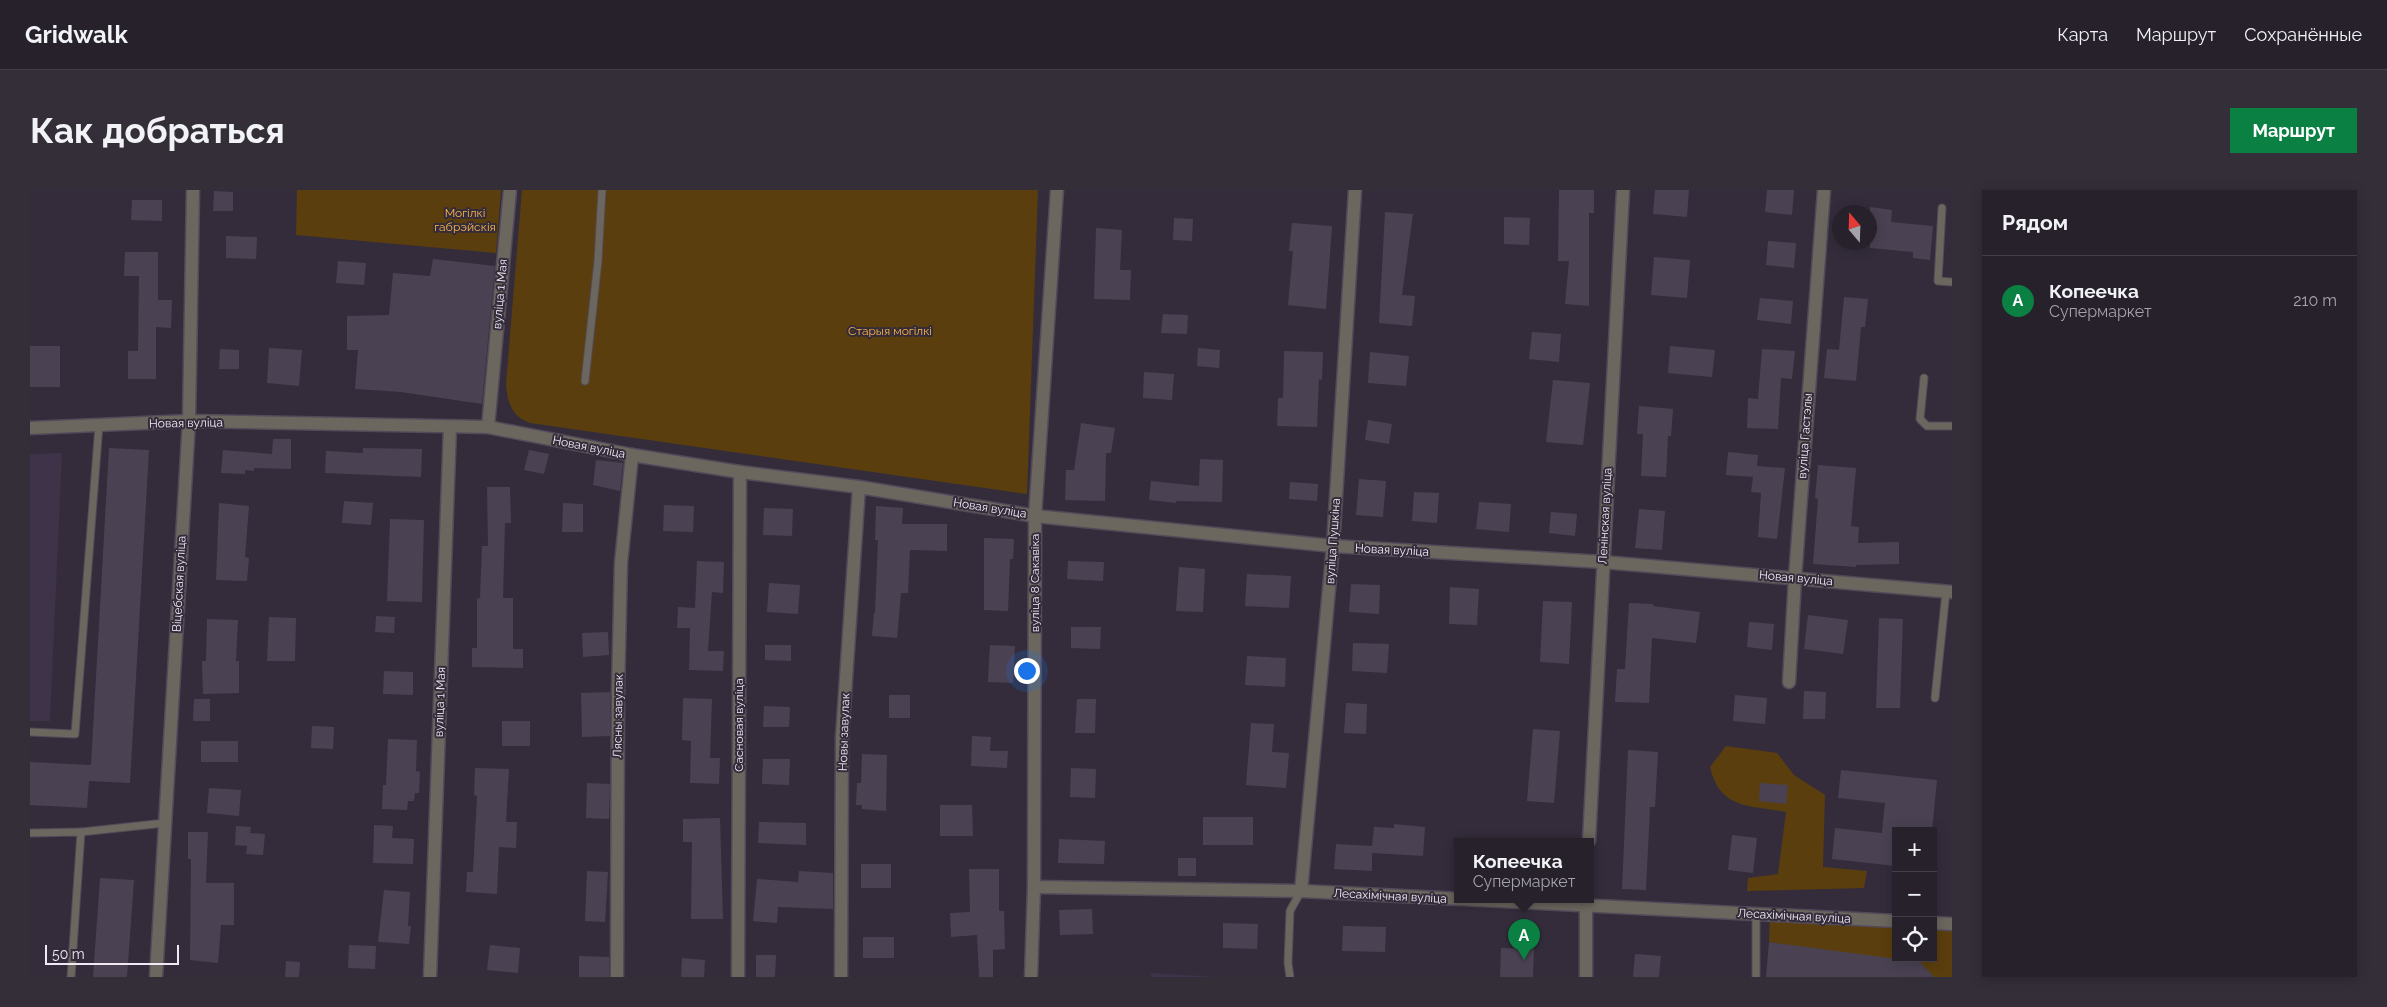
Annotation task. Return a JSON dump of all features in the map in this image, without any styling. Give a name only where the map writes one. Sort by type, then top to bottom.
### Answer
[{"type":"street","name":"Віцебская вуліца","points":[[156,977],[189,421],[193,190]]},
{"type":"street","name":"вуліца 1 Мая","points":[[488,428],[510,190]]},
{"type":"street","name":"вуліца 8 Сакавіка","points":[[1031,977],[1034,887],[1035,516],[1057,190]]},
{"type":"street","name":"вуліца Пушкіна","points":[[1301,891],[1333,546],[1355,190]]},
{"type":"street","name":"Ленінская вуліца","points":[[1589,838],[1623,190]]},
{"type":"street","name":"вуліца Гастэлы","points":[[1789,682],[1824,190]]},
{"type":"street","name":"Новая вуліца","points":[[30,428],[189,421],[488,428],[632,455],[740,472],[860,487],[1035,516],[1333,546],[1603,562],[1949,592]]},
{"type":"street","name":"вуліца 1 Мая","points":[[430,977],[450,428]]},
{"type":"street","name":"Лясны завулак","points":[[617,977],[618,692],[621,573],[632,455]]},
{"type":"street","name":"Сасновая вуліца","points":[[738,977],[740,472]]},
{"type":"street","name":"Новы завулак","points":[[841,977],[842,738],[860,487]]},
{"type":"street","name":"Лесахімічная вуліца","points":[[1034,887],[1301,891],[1454,897]]},
{"type":"street","points":[[1586,903],[1586,977]]},
{"type":"street","name":"Лесахімічная вуліца","points":[[1594,903],[1756,914],[1892,921]]},
{"type":"street","points":[[1937,923],[1952,924]]},
{"type":"lane","points":[[585,380],[598,261],[602,190]]},
{"type":"lane","points":[[1942,208],[1938,281],[1952,282]]},
{"type":"lane","points":[[1924,378],[1920,420],[1927,426],[1952,426]]},
{"type":"lane","points":[[30,732],[74,734],[99,425]]},
{"type":"lane","points":[[1935,698],[1949,592]]},
{"type":"lane","points":[[30,833],[81,832],[165,823]]},
{"type":"lane","points":[[71,977],[81,832]]},
{"type":"lane","points":[[1290,977],[1288,963],[1290,911],[1301,891]]},
{"type":"lane","points":[[1756,914],[1756,977]]},
{"type":"shaded area","points":[[62,453],[50,721],[30,721],[30,454]]},
{"type":"shaded area","points":[[1151,973],[1219,977],[1151,977]]},
{"type":"green space","name":"Могілкі габрэйскія","points":[[297,190],[501,190],[496,253],[296,235]]},
{"type":"green space","name":"Старыя могілкі","points":[[522,190],[1038,190],[1027,494],[530,423],[519,417],[509,403],[506,384]]},
{"type":"green space","points":[[1726,746],[1777,753],[1794,775],[1825,795],[1823,867],[1867,871],[1864,888],[1747,891],[1748,878],[1778,874],[1786,812],[1738,803],[1721,791],[1710,767]]},
{"type":"green space","points":[[1770,915],[1892,921],[1892,962],[1937,962],[1937,923],[1952,924],[1952,977],[1934,977],[1769,942]]},
{"type":"building","points":[[1559,190],[1594,190],[1594,213],[1589,213],[1589,306],[1565,304],[1569,261],[1558,261]]},
{"type":"building","points":[[1655,190],[1689,190],[1687,217],[1653,214]]},
{"type":"building","points":[[1767,190],[1794,190],[1792,215],[1765,212]]},
{"type":"building","points":[[214,191],[233,192],[233,211],[213,211]]},
{"type":"building","points":[[132,200],[162,200],[162,221],[131,220]]},
{"type":"building","points":[[1877,208],[1892,210],[1891,222],[1933,226],[1930,260],[1913,258],[1913,252],[1877,249]]},
{"type":"building","points":[[1385,212],[1413,214],[1402,295],[1415,296],[1412,326],[1379,323]]},
{"type":"building","points":[[1504,217],[1530,218],[1529,245],[1504,244]]},
{"type":"building","points":[[1174,218],[1193,219],[1192,241],[1173,240]]},
{"type":"building","points":[[1292,223],[1332,226],[1326,309],[1288,305],[1293,251],[1289,251]]},
{"type":"building","points":[[1096,228],[1122,230],[1120,270],[1131,270],[1130,300],[1094,299]]},
{"type":"building","points":[[226,236],[257,237],[256,259],[226,258]]},
{"type":"building","points":[[1768,241],[1796,243],[1794,268],[1766,265]]},
{"type":"building","points":[[125,252],[158,252],[158,300],[172,300],[171,328],[156,327],[156,379],[128,379],[128,351],[138,351],[139,276],[124,276]]},
{"type":"building","points":[[1654,257],[1690,260],[1687,298],[1651,295]]},
{"type":"building","points":[[433,259],[495,266],[482,404],[401,392],[355,389],[358,350],[347,350],[347,316],[389,315],[393,273],[430,276]]},
{"type":"building","points":[[338,261],[366,263],[364,285],[336,283]]},
{"type":"building","points":[[1844,297],[1868,299],[1865,327],[1861,327],[1856,381],[1824,378],[1827,349],[1839,350]]},
{"type":"building","points":[[1760,298],[1793,301],[1791,324],[1757,320]]},
{"type":"building","points":[[1163,314],[1188,315],[1187,334],[1161,333]]},
{"type":"building","points":[[1532,332],[1561,334],[1559,362],[1529,359]]},
{"type":"building","points":[[30,346],[60,346],[60,387],[30,387]]},
{"type":"building","points":[[1670,346],[1715,350],[1712,377],[1668,373]]},
{"type":"building","points":[[269,348],[302,350],[299,386],[267,383]]},
{"type":"building","points":[[1198,348],[1220,350],[1219,368],[1197,366]]},
{"type":"building","points":[[220,349],[239,350],[239,369],[219,369]]},
{"type":"building","points":[[1762,349],[1795,351],[1792,379],[1781,378],[1778,429],[1747,428],[1748,398],[1758,399]]},
{"type":"building","points":[[1284,351],[1323,352],[1322,380],[1319,379],[1317,427],[1277,426],[1278,398],[1283,398]]},
{"type":"building","points":[[1370,352],[1409,356],[1406,386],[1368,383]]},
{"type":"building","points":[[1144,372],[1174,374],[1172,400],[1143,398]]},
{"type":"building","points":[[1553,380],[1590,383],[1583,445],[1546,442]]},
{"type":"building","points":[[1639,406],[1673,409],[1671,436],[1668,436],[1666,477],[1641,476],[1643,434],[1637,434]]},
{"type":"building","points":[[1368,420],[1392,424],[1389,444],[1365,440]]},
{"type":"building","points":[[1081,423],[1115,428],[1111,453],[1106,453],[1105,501],[1065,500],[1066,470],[1074,470]]},
{"type":"building","points":[[273,439],[291,439],[291,469],[254,468],[254,471],[245,470],[245,474],[221,473],[223,450],[272,454]]},
{"type":"building","points":[[109,448],[149,450],[130,783],[89,781],[87,808],[30,805],[30,762],[91,765]]},
{"type":"building","points":[[363,448],[422,449],[421,477],[325,473],[326,451],[363,453]]},
{"type":"building","points":[[529,450],[549,454],[544,474],[524,470]]},
{"type":"building","points":[[1728,452],[1758,455],[1757,466],[1785,468],[1777,539],[1758,537],[1761,493],[1751,492],[1753,477],[1726,475]]},
{"type":"building","points":[[1200,459],[1223,460],[1222,502],[1176,501],[1176,503],[1149,500],[1151,481],[1199,486]]},
{"type":"building","points":[[596,460],[623,463],[620,491],[593,485]]},
{"type":"building","points":[[1818,465],[1856,468],[1851,526],[1859,527],[1858,543],[1899,542],[1899,564],[1856,565],[1856,567],[1813,564],[1818,499],[1815,498]]},
{"type":"building","points":[[1359,479],[1386,481],[1383,517],[1356,515]]},
{"type":"building","points":[[1290,482],[1318,484],[1317,501],[1289,499]]},
{"type":"building","points":[[487,487],[510,487],[511,523],[505,523],[503,598],[513,598],[513,649],[523,649],[523,668],[472,667],[472,648],[477,648],[477,599],[480,598],[482,546],[488,546]]},
{"type":"building","points":[[1414,492],[1439,493],[1437,523],[1412,521]]},
{"type":"building","points":[[344,501],[373,503],[371,525],[342,523]]},
{"type":"building","points":[[1479,502],[1511,504],[1509,532],[1476,529]]},
{"type":"building","points":[[219,503],[249,506],[245,557],[249,558],[247,581],[216,580]]},
{"type":"building","points":[[563,503],[583,504],[583,532],[562,532]]},
{"type":"building","points":[[664,505],[694,506],[693,532],[663,531]]},
{"type":"building","points":[[876,506],[903,508],[902,524],[947,524],[947,551],[910,550],[908,593],[901,593],[897,638],[872,636],[875,613],[878,540],[875,540]]},
{"type":"building","points":[[764,508],[793,509],[792,536],[763,535]]},
{"type":"building","points":[[1639,509],[1665,511],[1662,550],[1635,548]]},
{"type":"building","points":[[1551,512],[1577,514],[1575,536],[1549,533]]},
{"type":"building","points":[[390,519],[424,520],[422,602],[387,601]]},
{"type":"building","points":[[984,538],[1014,539],[1013,559],[1010,559],[1008,611],[984,610]]},
{"type":"building","points":[[697,561],[724,562],[723,593],[712,592],[708,651],[724,651],[723,671],[689,670],[690,628],[677,628],[678,607],[695,608]]},
{"type":"building","points":[[1068,561],[1104,562],[1103,581],[1067,579]]},
{"type":"building","points":[[1179,567],[1205,569],[1203,612],[1176,611]]},
{"type":"building","points":[[1247,574],[1291,576],[1289,608],[1245,606]]},
{"type":"building","points":[[769,583],[800,585],[798,614],[767,612]]},
{"type":"building","points":[[1351,584],[1380,585],[1379,614],[1349,612]]},
{"type":"building","points":[[1450,587],[1479,589],[1477,625],[1449,624]]},
{"type":"building","points":[[1543,601],[1572,602],[1569,664],[1540,662]]},
{"type":"building","points":[[1629,603],[1653,604],[1653,606],[1700,612],[1696,643],[1652,638],[1649,703],[1615,702],[1617,669],[1625,669]]},
{"type":"building","points":[[1808,615],[1848,620],[1843,654],[1804,649]]},
{"type":"building","points":[[376,616],[395,617],[394,633],[375,632]]},
{"type":"building","points":[[269,617],[296,618],[295,661],[267,661]]},
{"type":"building","points":[[1879,618],[1903,619],[1900,708],[1876,708]]},
{"type":"building","points":[[207,619],[238,620],[236,661],[239,661],[239,693],[203,694],[202,661],[206,661]]},
{"type":"building","points":[[1749,622],[1774,624],[1772,650],[1747,647]]},
{"type":"building","points":[[1071,627],[1101,627],[1100,649],[1071,648]]},
{"type":"building","points":[[608,632],[609,655],[583,657],[582,633]]},
{"type":"building","points":[[1353,643],[1389,644],[1387,673],[1352,671]]},
{"type":"building","points":[[765,645],[791,645],[791,661],[765,660]]},
{"type":"building","points":[[990,645],[1015,646],[1013,683],[988,682]]},
{"type":"building","points":[[1247,656],[1286,658],[1285,687],[1245,685]]},
{"type":"building","points":[[384,671],[413,672],[413,695],[383,694]]},
{"type":"building","points":[[1804,691],[1826,692],[1825,719],[1803,719]]},
{"type":"building","points":[[610,692],[610,736],[582,737],[581,693]]},
{"type":"building","points":[[889,695],[910,695],[910,718],[889,718]]},
{"type":"building","points":[[1735,695],[1767,698],[1765,724],[1733,721]]},
{"type":"building","points":[[683,698],[712,699],[710,758],[720,758],[719,784],[690,783],[691,741],[682,740]]},
{"type":"building","points":[[194,699],[210,699],[210,721],[193,721]]},
{"type":"building","points":[[1077,699],[1096,699],[1095,733],[1075,733]]},
{"type":"building","points":[[1346,703],[1367,704],[1366,734],[1344,733]]},
{"type":"building","points":[[764,706],[790,707],[789,727],[763,727]]},
{"type":"building","points":[[502,721],[530,721],[530,746],[502,746]]},
{"type":"building","points":[[1251,723],[1274,724],[1272,752],[1289,753],[1286,788],[1246,785]]},
{"type":"building","points":[[312,726],[334,727],[333,749],[311,748]]},
{"type":"building","points":[[1533,729],[1560,731],[1554,803],[1527,801]]},
{"type":"building","points":[[972,736],[991,737],[990,751],[1008,751],[1007,768],[971,766]]},
{"type":"building","points":[[388,739],[417,740],[416,771],[420,772],[419,793],[415,793],[414,801],[408,801],[407,810],[382,809],[383,785],[386,785]]},
{"type":"building","points":[[201,741],[238,741],[238,762],[201,762]]},
{"type":"building","points":[[1628,750],[1658,752],[1655,807],[1650,807],[1646,890],[1622,889]]},
{"type":"building","points":[[862,754],[887,755],[886,811],[862,809],[862,805],[856,805],[857,783],[861,783]]},
{"type":"building","points":[[763,759],[790,759],[789,785],[762,784]]},
{"type":"building","points":[[475,768],[509,769],[506,822],[517,822],[516,848],[499,847],[497,894],[466,892],[467,872],[473,872],[477,796],[474,795]]},
{"type":"building","points":[[1071,768],[1096,769],[1095,798],[1070,797]]},
{"type":"building","points":[[1841,770],[1937,780],[1932,827],[1892,827],[1892,866],[1832,859],[1835,828],[1882,833],[1885,803],[1838,798]]},
{"type":"building","points":[[587,783],[610,784],[609,819],[586,818]]},
{"type":"building","points":[[1760,783],[1788,785],[1786,804],[1759,801]]},
{"type":"building","points":[[209,788],[241,790],[239,816],[207,813]]},
{"type":"building","points":[[940,805],[972,805],[973,836],[940,836]]},
{"type":"building","points":[[1203,817],[1253,817],[1253,845],[1203,845]]},
{"type":"building","points":[[720,818],[723,919],[691,919],[692,842],[683,842],[683,819]]},
{"type":"building","points":[[759,822],[806,823],[806,845],[758,843]]},
{"type":"building","points":[[1394,824],[1425,827],[1423,856],[1372,853],[1372,871],[1334,869],[1336,844],[1372,846],[1374,827],[1394,828]]},
{"type":"building","points":[[374,825],[393,826],[392,838],[414,839],[413,864],[373,863]]},
{"type":"building","points":[[236,826],[251,827],[250,833],[265,834],[263,855],[246,854],[247,846],[235,845]]},
{"type":"building","points":[[188,832],[208,832],[206,883],[234,883],[234,925],[221,925],[218,963],[190,960],[191,859],[188,859]]},
{"type":"building","points":[[1732,835],[1757,838],[1753,873],[1728,870]]},
{"type":"building","points":[[1059,839],[1105,841],[1104,864],[1058,863]]},
{"type":"building","points":[[1178,858],[1196,858],[1196,876],[1178,876]]},
{"type":"building","points":[[861,864],[891,864],[891,888],[861,888]]},
{"type":"building","points":[[969,869],[999,869],[999,911],[1004,911],[1005,949],[993,950],[993,977],[979,977],[977,935],[951,937],[950,913],[970,912]]},
{"type":"building","points":[[587,871],[608,872],[605,922],[585,921]]},
{"type":"building","points":[[799,871],[833,873],[833,909],[778,907],[777,923],[753,921],[757,879],[798,882]]},
{"type":"building","points":[[100,878],[134,880],[127,977],[93,977]]},
{"type":"building","points":[[384,890],[410,892],[408,926],[411,926],[409,944],[378,942]]},
{"type":"building","points":[[1092,909],[1093,934],[1060,935],[1059,910]]},
{"type":"building","points":[[1223,923],[1258,924],[1257,949],[1223,948]]},
{"type":"building","points":[[1343,926],[1386,927],[1385,952],[1342,951]]},
{"type":"building","points":[[863,937],[894,937],[894,958],[863,958]]},
{"type":"building","points":[[1769,942],[1892,958],[1892,962],[1920,962],[1934,977],[1766,977]]},
{"type":"building","points":[[349,945],[376,946],[375,969],[348,968]]},
{"type":"building","points":[[490,945],[520,948],[518,973],[487,970]]},
{"type":"building","points":[[1501,948],[1534,949],[1533,977],[1500,977]]},
{"type":"building","points":[[1635,954],[1661,956],[1659,977],[1633,977]]},
{"type":"building","points":[[756,955],[776,955],[775,977],[756,977]]},
{"type":"building","points":[[579,956],[609,957],[609,977],[579,977]]},
{"type":"building","points":[[682,958],[705,960],[704,977],[681,977]]},
{"type":"building","points":[[286,961],[300,962],[299,977],[285,977]]},
{"type":"place","name":"Копеечка","points":[[1524,960]]}]
